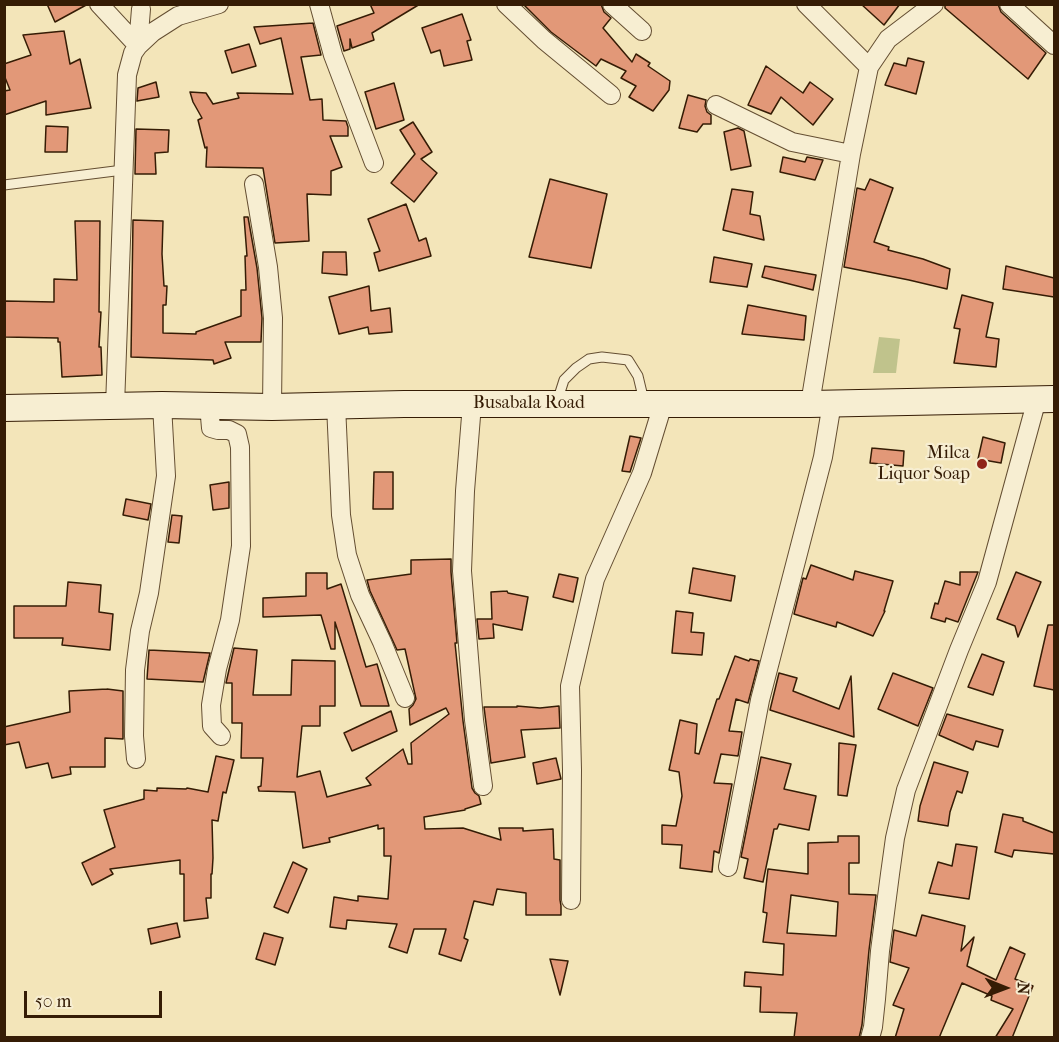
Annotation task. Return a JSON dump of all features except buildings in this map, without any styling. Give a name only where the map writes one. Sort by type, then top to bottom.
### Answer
[{"type":"street","points":[[99,4],[138,46]]},
{"type":"street","points":[[115,406],[127,75],[133,53],[159,28],[178,16],[219,4]]},
{"type":"street","points":[[319,4],[333,55],[374,163]]},
{"type":"street","points":[[506,4],[544,40],[611,95]]},
{"type":"street","points":[[612,4],[642,32]]},
{"type":"street","points":[[806,4],[868,67]]},
{"type":"street","points":[[728,867],[760,700],[823,457],[821,404],[851,154],[868,67],[888,39],[934,4]]},
{"type":"street","points":[[1009,4],[1054,45]]},
{"type":"street","points":[[138,46],[142,7]]},
{"type":"street","points":[[142,7],[159,28]]},
{"type":"street","points":[[716,105],[792,142],[851,154]]},
{"type":"street","points":[[254,184],[268,267],[273,318],[272,407]]},
{"type":"street","points":[[870,1038],[895,838],[906,790],[987,582],[1046,399]]},
{"type":"street","name":"Busabala Road","points":[[4,408],[162,405],[272,407],[471,404],[821,404],[1046,399]]},
{"type":"street","points":[[471,404],[462,571],[472,698],[483,786]]},
{"type":"street","points":[[571,900],[570,687],[596,579],[642,473],[654,404]]},
{"type":"street","points":[[136,759],[135,670],[166,476],[162,405]]},
{"type":"street","points":[[209,405],[211,428],[229,430],[237,435],[240,447],[241,546],[230,621],[216,669],[211,705],[212,726],[221,736]]},
{"type":"street","points":[[336,405],[341,515],[347,555],[360,595],[405,698]]},
{"type":"lane","points":[[4,185],[123,170]]},
{"type":"lane","points":[[556,404],[564,380],[589,359],[602,357],[628,360],[654,404]]},
{"type":"green space","points":[[879,337],[900,339],[896,373],[873,373]]},
{"type":"place","name":"Milca Liquor Soap","points":[[982,464]]}]
